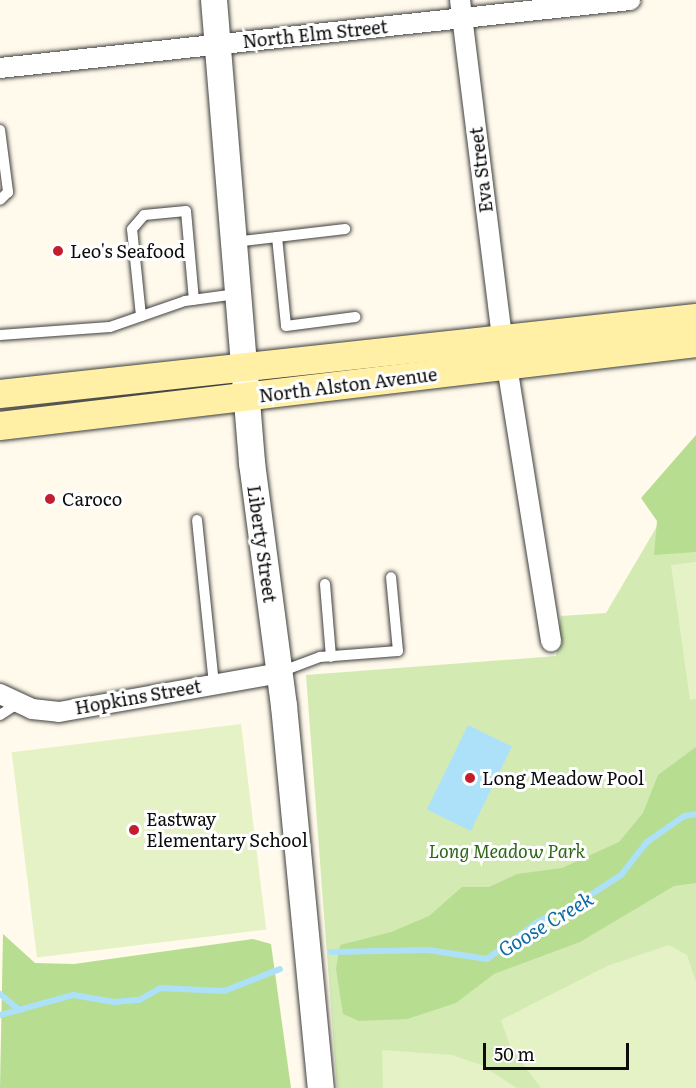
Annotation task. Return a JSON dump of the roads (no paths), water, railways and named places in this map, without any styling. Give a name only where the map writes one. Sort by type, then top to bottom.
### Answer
[{"type":"main road","name":"North Alston Avenue","points":[[0,426],[246,398],[696,318]]},
{"type":"main road","name":"North Alston Avenue","points":[[0,394],[243,367],[696,342]]},
{"type":"street","name":"Liberty Street","points":[[214,0],[246,398],[280,673],[321,1088]]},
{"type":"street","name":"North Elm Street","points":[[0,68],[218,45],[461,9],[630,0]]},
{"type":"street","name":"Eva Street","points":[[461,9],[505,352],[551,642]]},
{"type":"street","name":"Hopkins Street","points":[[0,694],[17,704],[59,712],[280,673]]},
{"type":"lane","points":[[0,130],[8,192],[0,200]]},
{"type":"lane","points":[[141,316],[132,229],[144,215],[186,211],[194,300]]},
{"type":"lane","points":[[233,242],[345,229]]},
{"type":"lane","points":[[277,237],[286,326],[355,317]]},
{"type":"lane","points":[[0,335],[110,327],[194,300],[237,294]]},
{"type":"lane","points":[[197,520],[214,684]]},
{"type":"lane","points":[[280,673],[298,664],[331,657],[398,651],[391,578]]},
{"type":"lane","points":[[325,584],[331,657]]},
{"type":"lane","points":[[0,715],[17,704]]},
{"type":"water","name":"Long Meadow Pool","points":[[468,725],[512,746],[471,831],[427,809]]},
{"type":"waterway","name":"Goose Creek","points":[[331,952],[428,950],[487,959],[539,921],[575,905],[621,875],[647,842],[684,816],[696,814]]},
{"type":"waterway","name":"Goose Creek","points":[[0,1015],[73,995],[114,1002],[139,1000],[161,988],[224,991],[280,969]]},
{"type":"waterway","points":[[0,994],[19,1010]]},
{"type":"place","name":"Leo's Seafood","points":[[58,251]]},
{"type":"place","name":"Caroco","points":[[50,499]]},
{"type":"place","name":"Long Meadow Pool","points":[[470,778]]},
{"type":"place","name":"Eastway Elementary School","points":[[134,830]]},
{"type":"park label","name":"Long Meadow Park","points":[[507,851]]}]
